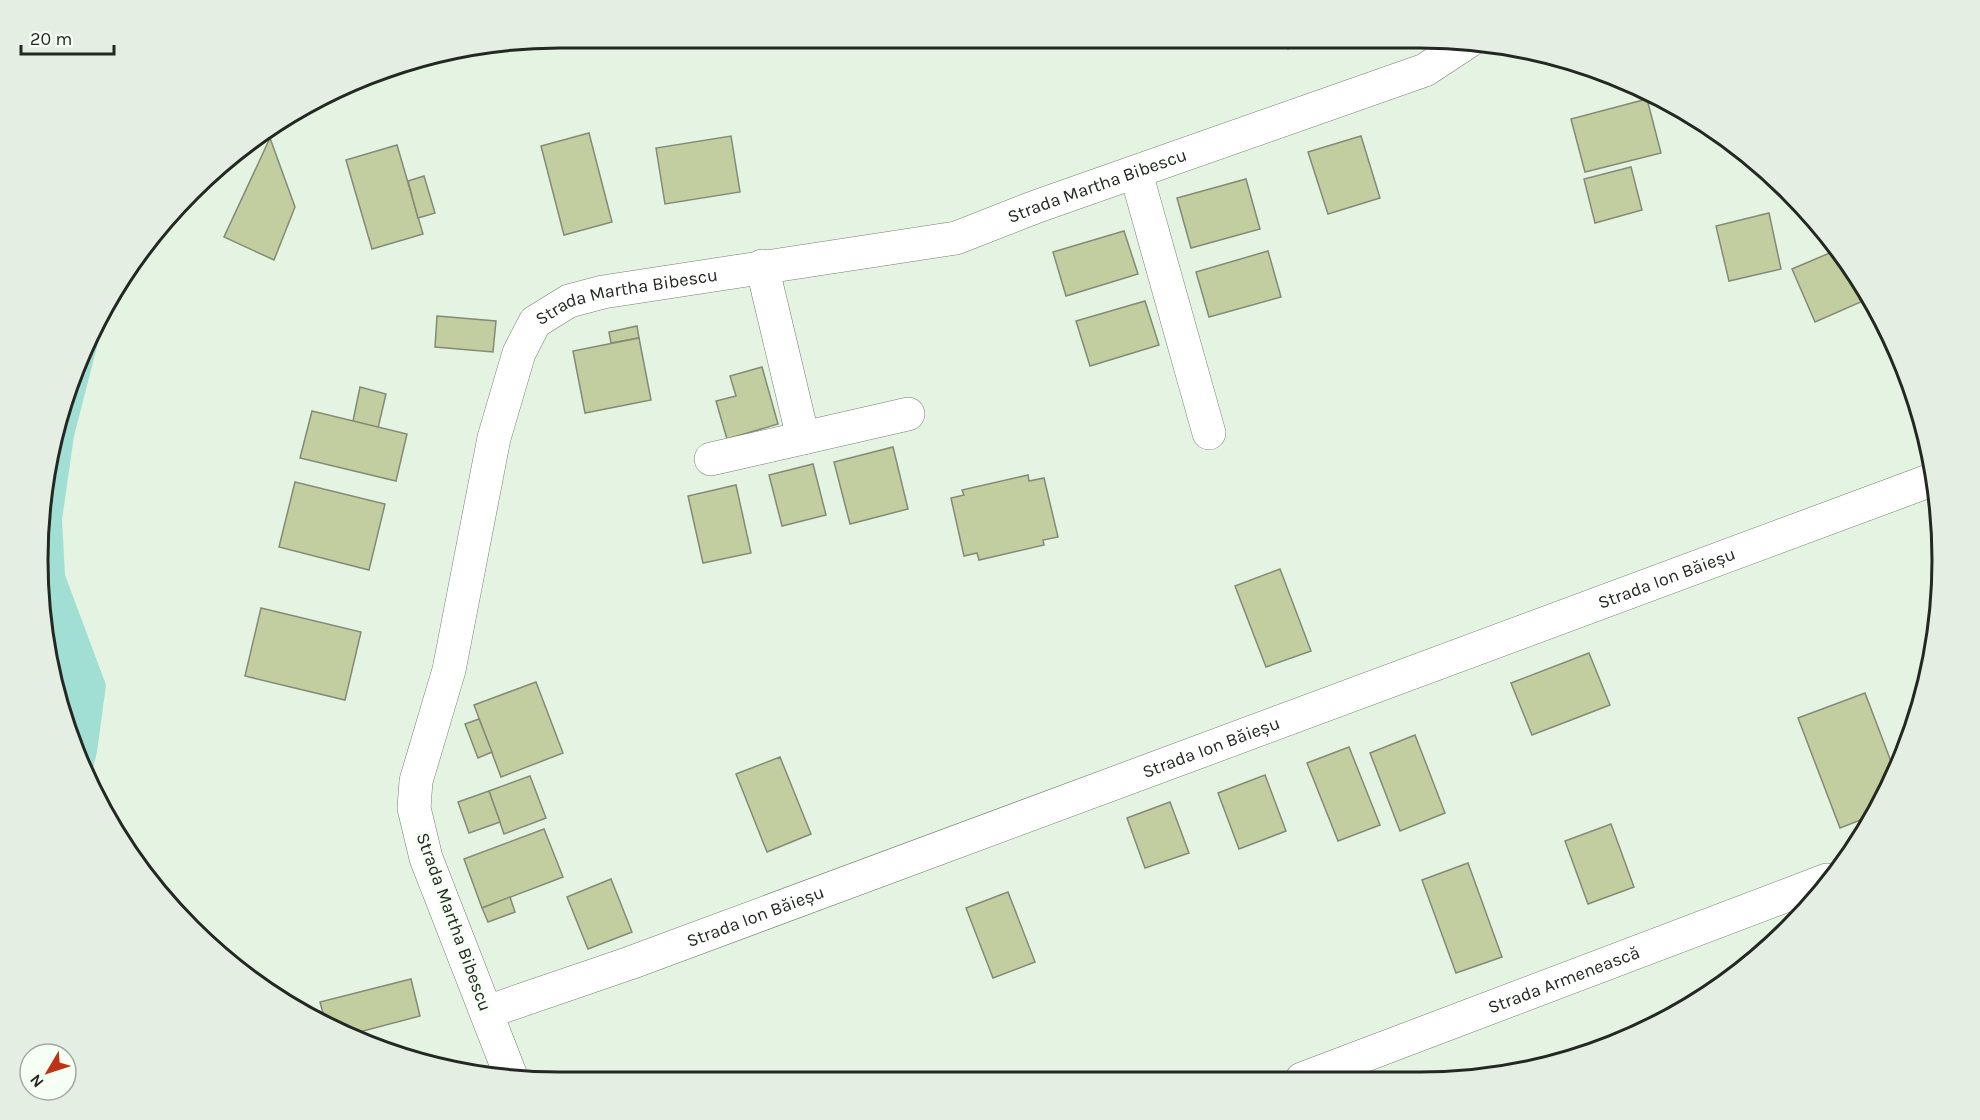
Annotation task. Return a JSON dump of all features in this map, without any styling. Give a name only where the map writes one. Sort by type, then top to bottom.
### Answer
[{"type":"street","name":"Strada Martha Bibescu","points":[[509,1069],[426,858],[414,808],[416,781],[448,670],[494,438],[519,353],[535,322],[569,301],[603,292],[956,238],[1038,206],[1425,70],[1456,49]]},
{"type":"street","points":[[1136,173],[1209,433]]},
{"type":"street","points":[[762,266],[803,438]]},
{"type":"street","points":[[711,459],[908,414]]},
{"type":"street","name":"Strada Ion Băieșu","points":[[487,1012],[630,963],[1926,482]]},
{"type":"street","name":"Strada Armenească","points":[[1320,1072],[1816,884]]},
{"type":"water","points":[[99,337],[74,436],[62,520],[65,575],[106,685],[93,769],[65,693],[52,627],[48,560],[52,493],[65,427],[75,395]]},
{"type":"building","points":[[1644,100],[1648,102],[1661,153],[1585,172],[1571,119]]},
{"type":"building","points":[[589,133],[612,222],[564,235],[541,146]]},
{"type":"building","points":[[731,136],[740,192],[665,204],[656,148]]},
{"type":"building","points":[[1361,136],[1380,198],[1328,214],[1308,152]]},
{"type":"building","points":[[270,138],[295,207],[274,260],[224,237]]},
{"type":"building","points":[[397,145],[423,234],[372,249],[346,160]]},
{"type":"building","points":[[1631,167],[1642,210],[1595,223],[1584,179]]},
{"type":"building","points":[[424,176],[435,213],[418,218],[408,181]]},
{"type":"building","points":[[1246,179],[1260,229],[1191,248],[1177,198]]},
{"type":"building","points":[[1769,213],[1781,269],[1729,281],[1716,226]]},
{"type":"building","points":[[1124,231],[1138,274],[1066,296],[1053,252]]},
{"type":"building","points":[[1268,251],[1281,297],[1209,317],[1196,272]]},
{"type":"building","points":[[1830,253],[1862,302],[1815,322],[1792,269]]},
{"type":"building","points":[[1145,301],[1159,345],[1090,366],[1076,321]]},
{"type":"building","points":[[437,316],[496,321],[493,352],[435,347]]},
{"type":"building","points":[[637,326],[639,338],[611,343],[609,332]]},
{"type":"building","points":[[639,338],[651,400],[585,413],[573,351]]},
{"type":"building","points":[[762,367],[778,424],[727,439],[716,401],[736,396],[730,376]]},
{"type":"building","points":[[360,387],[386,394],[378,428],[353,421]]},
{"type":"building","points":[[312,411],[407,434],[396,481],[300,458]]},
{"type":"building","points":[[893,447],[908,509],[850,524],[834,462]]},
{"type":"building","points":[[813,464],[826,515],[782,526],[769,475]]},
{"type":"building","points":[[1028,475],[1029,481],[1044,478],[1058,537],[1043,540],[1044,545],[979,560],[977,553],[964,556],[951,498],[964,495],[962,490]]},
{"type":"building","points":[[295,482],[385,504],[369,570],[279,547]]},
{"type":"building","points":[[736,485],[751,553],[703,563],[688,496]]},
{"type":"building","points":[[1280,569],[1311,651],[1266,667],[1235,586]]},
{"type":"building","points":[[261,608],[361,632],[345,700],[245,676]]},
{"type":"building","points":[[1589,653],[1610,705],[1532,735],[1511,683]]},
{"type":"building","points":[[536,682],[563,753],[501,777],[474,705]]},
{"type":"building","points":[[1865,693],[1891,761],[1861,820],[1840,828],[1798,718]]},
{"type":"building","points":[[479,719],[492,752],[478,758],[465,724]]},
{"type":"building","points":[[1415,735],[1445,813],[1400,831],[1370,753]]},
{"type":"building","points":[[1349,747],[1380,825],[1338,841],[1307,763]]},
{"type":"building","points":[[780,757],[811,834],[767,852],[736,774]]},
{"type":"building","points":[[1265,775],[1286,831],[1239,849],[1218,793]]},
{"type":"building","points":[[530,776],[546,818],[504,834],[489,791]]},
{"type":"building","points":[[489,791],[500,822],[469,833],[458,802]]},
{"type":"building","points":[[1170,802],[1189,853],[1145,868],[1127,818]]},
{"type":"building","points":[[1611,824],[1634,887],[1588,904],[1565,841]]},
{"type":"building","points":[[544,829],[563,877],[482,908],[464,859]]},
{"type":"building","points":[[1468,863],[1502,957],[1456,973],[1422,880]]},
{"type":"building","points":[[611,879],[632,932],[588,949],[567,897]]},
{"type":"building","points":[[1008,892],[1035,962],[993,978],[966,908]]},
{"type":"building","points":[[510,897],[515,912],[488,922],[482,908]]},
{"type":"building","points":[[411,979],[420,1016],[361,1032],[323,1013],[320,1002]]}]
